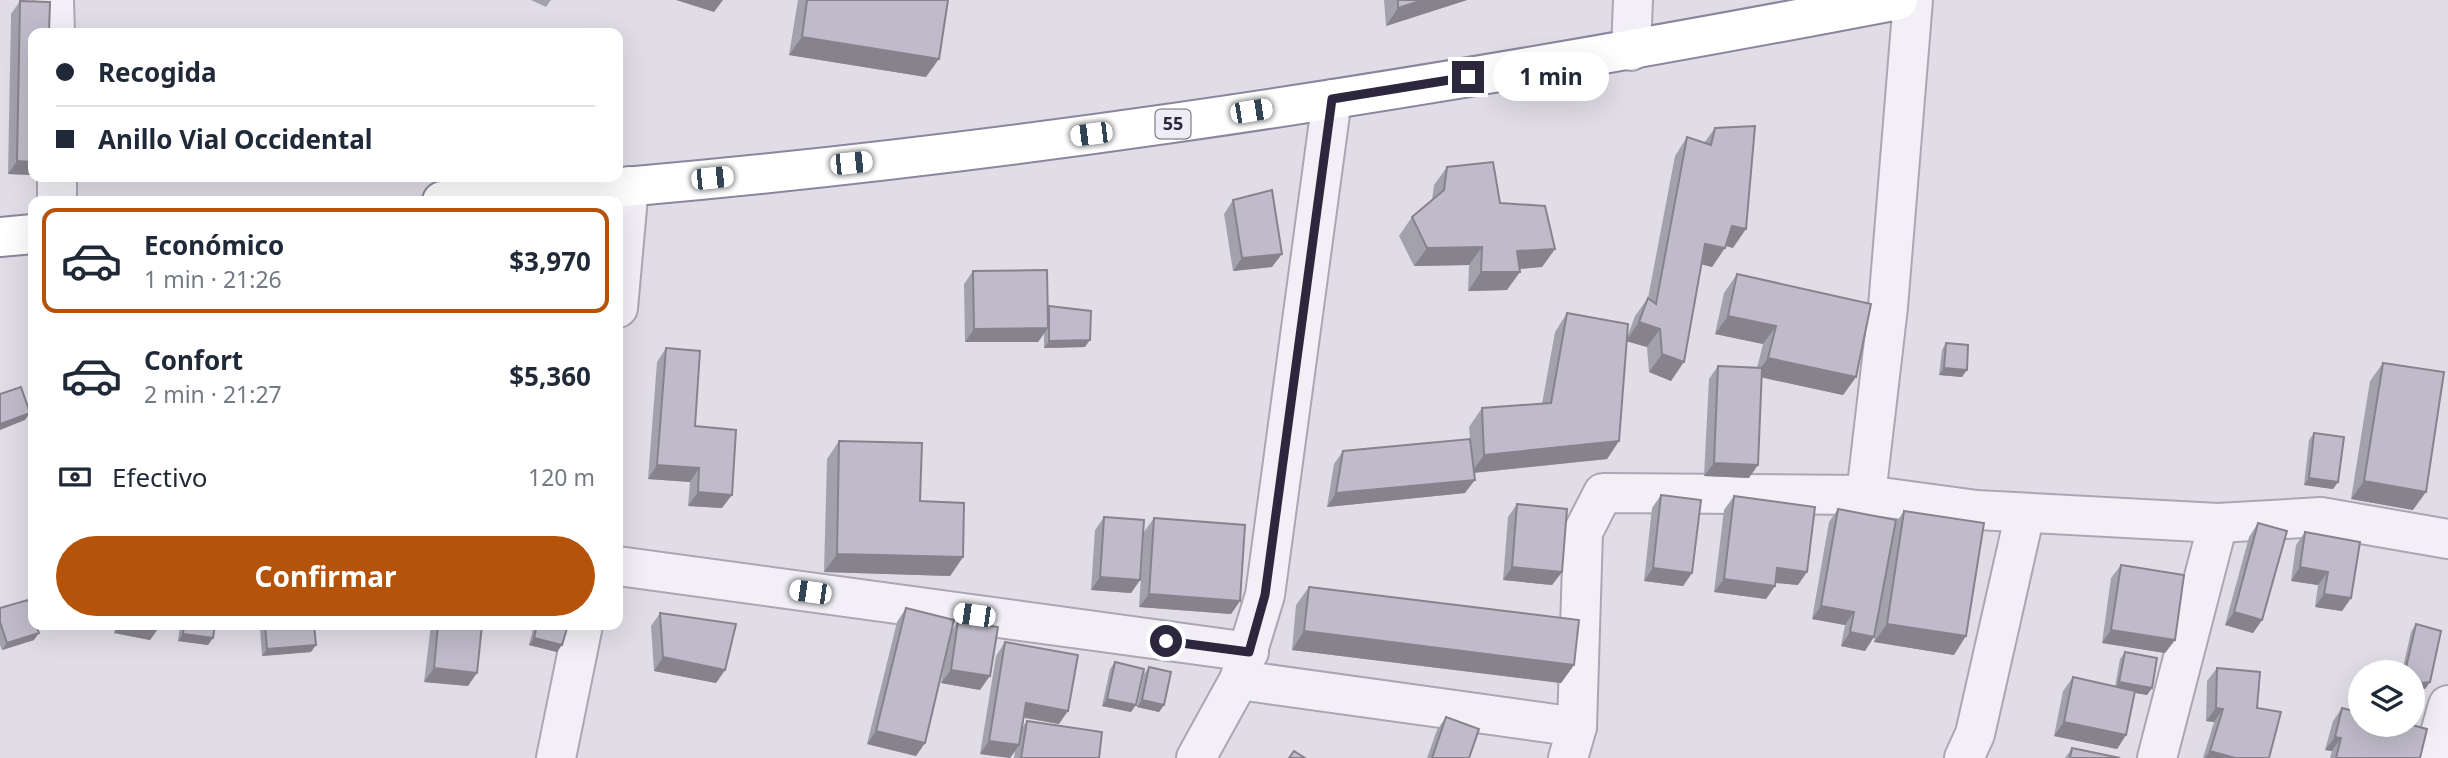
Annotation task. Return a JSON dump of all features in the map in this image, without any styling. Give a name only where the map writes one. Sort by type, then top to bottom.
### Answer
[{"type":"highway","name":"55","points":[[504,196],[906,158],[1170,124],[1631,51],[1898,0]]},
{"type":"highway","points":[[0,237],[28,234]]},
{"type":"street","points":[[54,0],[55,28]]},
{"type":"street","points":[[1631,51],[1633,0]]},
{"type":"street","points":[[1866,495],[1888,307],[1913,0]]},
{"type":"street","points":[[1196,758],[1244,666],[1265,595],[1332,99]]},
{"type":"street","points":[[623,253],[629,186]]},
{"type":"street","points":[[623,567],[1244,666],[1572,743],[1583,531],[1603,493],[1866,495],[2025,513],[2218,523],[2321,517],[2448,539]]},
{"type":"street","points":[[1964,758],[1975,734],[2025,513]]},
{"type":"street","points":[[2157,758],[2218,523]]},
{"type":"street","points":[[556,758],[582,630]]},
{"type":"street","points":[[2432,758],[2448,705]]},
{"type":"building","points":[[807,0],[948,0],[939,59],[802,37]]},
{"type":"building","points":[[1398,0],[1423,0],[1398,8]]},
{"type":"building","points":[[20,1],[50,2],[49,28],[28,28],[28,162],[17,161]]},
{"type":"building","points":[[1755,126],[1746,229],[1732,226],[1725,248],[1705,244],[1684,362],[1662,354],[1660,329],[1639,322],[1648,298],[1656,304],[1687,137],[1711,145],[1715,128]]},
{"type":"building","points":[[1493,162],[1500,203],[1545,206],[1555,249],[1517,251],[1520,272],[1481,272],[1482,247],[1427,248],[1412,217],[1444,190],[1447,167]]},
{"type":"building","points":[[1272,190],[1282,254],[1242,258],[1233,200]]},
{"type":"building","points":[[1047,270],[1048,328],[974,329],[973,271]]},
{"type":"building","points":[[1737,274],[1871,304],[1856,377],[1768,358],[1776,326],[1728,316]]},
{"type":"building","points":[[1049,306],[1091,311],[1090,340],[1049,341]]},
{"type":"building","points":[[1567,313],[1628,324],[1619,441],[1484,455],[1482,408],[1551,403]]},
{"type":"building","points":[[1946,343],[1968,345],[1967,370],[1944,368]]},
{"type":"building","points":[[666,348],[700,351],[695,426],[736,430],[732,495],[698,492],[699,468],[657,465]]},
{"type":"building","points":[[2383,363],[2444,372],[2426,492],[2364,481]]},
{"type":"building","points":[[1718,366],[1762,368],[1758,465],[1714,463]]},
{"type":"building","points":[[21,387],[28,414],[0,424],[0,394]]},
{"type":"building","points":[[2314,433],[2344,437],[2338,482],[2309,478]]},
{"type":"building","points":[[1470,439],[1475,480],[1336,493],[1343,451]]},
{"type":"building","points":[[839,441],[922,443],[920,501],[964,503],[963,557],[837,554]]},
{"type":"building","points":[[1661,495],[1701,500],[1692,573],[1653,568]]},
{"type":"building","points":[[1734,496],[1815,507],[1807,572],[1777,568],[1775,586],[1724,579]]},
{"type":"building","points":[[1517,504],[1567,509],[1562,572],[1512,567]]},
{"type":"building","points":[[1838,509],[1896,520],[1874,637],[1850,632],[1854,612],[1821,606]]},
{"type":"building","points":[[1904,511],[1984,523],[1966,636],[1887,624]]},
{"type":"building","points":[[1104,517],[1144,520],[1140,580],[1100,577]]},
{"type":"building","points":[[1154,518],[1245,525],[1240,601],[1149,594]]},
{"type":"building","points":[[2258,523],[2287,531],[2262,620],[2234,612]]},
{"type":"building","points":[[2305,532],[2360,542],[2351,598],[2324,594],[2328,572],[2300,567]]},
{"type":"building","points":[[2121,565],[2184,575],[2175,640],[2111,630]]},
{"type":"building","points":[[1309,587],[1579,620],[1574,665],[1304,631]]},
{"type":"building","points":[[28,600],[28,630],[38,630],[39,633],[7,643],[0,622],[0,608]]},
{"type":"building","points":[[906,608],[954,620],[925,743],[876,731]]},
{"type":"building","points":[[660,613],[736,624],[725,670],[663,657]]},
{"type":"building","points":[[958,621],[998,627],[990,676],[951,670]]},
{"type":"building","points":[[2416,624],[2441,631],[2430,682],[2425,683],[2425,660],[2408,660]]},
{"type":"building","points":[[183,630],[214,630],[213,638],[183,634]]},
{"type":"building","points":[[265,630],[314,630],[316,645],[267,649]]},
{"type":"building","points":[[438,630],[481,630],[477,673],[434,668]]},
{"type":"building","points":[[536,630],[566,630],[562,645],[534,638]]},
{"type":"building","points":[[1005,642],[1078,655],[1068,711],[1026,703],[1019,745],[989,741]]},
{"type":"building","points":[[2125,652],[2157,658],[2152,688],[2119,682]]},
{"type":"building","points":[[1115,662],[1144,669],[1136,705],[1107,699]]},
{"type":"building","points":[[1149,667],[1171,672],[1164,705],[1142,700]]},
{"type":"building","points":[[2217,668],[2260,672],[2257,708],[2281,712],[2269,758],[2235,758],[2210,751],[2223,709],[2216,708]]},
{"type":"building","points":[[2073,677],[2135,691],[2126,735],[2064,722]]},
{"type":"building","points":[[2342,708],[2348,710],[2348,737],[2425,737],[2427,729],[2420,758],[2336,758],[2341,738],[2335,737]]},
{"type":"building","points":[[1446,717],[1479,729],[1469,758],[1432,758]]},
{"type":"building","points":[[1027,721],[1102,732],[1099,758],[1021,758]]},
{"type":"building","points":[[2072,748],[2120,758],[2070,758]]},
{"type":"building","points":[[1294,751],[1305,758],[1289,758]]},
{"type":"route","points":[[1166,641],[1249,652],[1265,595],[1332,99],[1468,77]]}]
